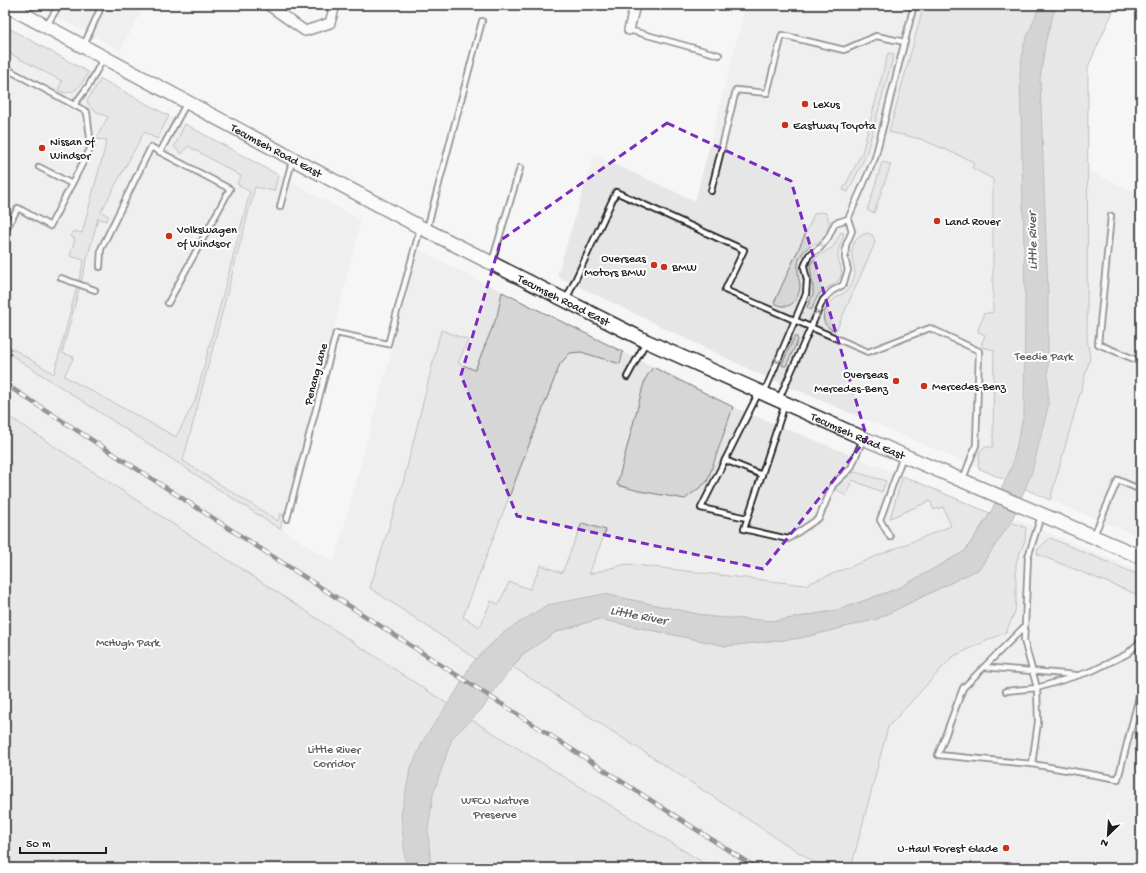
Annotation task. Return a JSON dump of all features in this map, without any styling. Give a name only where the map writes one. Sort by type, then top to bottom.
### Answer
[{"type":"main road","name":"Tecumseh Road East","points":[[6,5],[423,229],[646,341],[903,456],[1141,557]]},
{"type":"street","points":[[268,5],[305,31],[330,23],[335,5]]},
{"type":"street","points":[[629,30],[636,5]]},
{"type":"lane","points":[[46,27],[58,5]]},
{"type":"lane","points":[[84,47],[102,5]]},
{"type":"lane","points":[[863,438],[851,468],[833,485],[818,518],[788,538],[744,529],[762,474],[782,403],[811,328],[823,300],[832,291],[843,285],[848,270],[845,258],[846,245],[852,231],[848,219],[875,158],[914,5]]},
{"type":"lane","points":[[423,229],[482,21]]},
{"type":"lane","points":[[629,30],[719,55]]},
{"type":"lane","points":[[711,191],[736,90],[767,92],[782,35],[844,50],[876,36],[904,42]]},
{"type":"lane","points":[[74,105],[89,85],[104,58]]},
{"type":"lane","points":[[5,68],[87,112],[91,147],[50,226],[18,208],[5,231]]},
{"type":"lane","points":[[160,152],[187,103]]},
{"type":"lane","points":[[100,267],[101,249],[151,148],[230,189],[168,303]]},
{"type":"lane","points":[[280,207],[292,159]]},
{"type":"lane","points":[[39,167],[72,184]]},
{"type":"lane","points":[[491,263],[520,168]]},
{"type":"lane","points":[[566,300],[616,192],[744,250],[725,290],[794,321],[868,352],[930,328],[980,351],[976,445],[962,481]]},
{"type":"lane","points":[[1111,216],[1098,344],[1141,362]]},
{"type":"lane","points":[[747,518],[701,508],[761,393],[806,294],[804,268],[809,255],[820,248],[828,238],[835,223],[848,219]]},
{"type":"lane","name":"Penang Lane","points":[[287,519],[336,333],[388,344],[423,229]]},
{"type":"lane","points":[[61,278],[94,290]]},
{"type":"lane","points":[[627,377],[646,341]]},
{"type":"lane","points":[[890,537],[880,520],[903,456]]},
{"type":"lane","points":[[725,460],[762,474]]},
{"type":"lane","points":[[1093,537],[1118,480],[1141,490]]},
{"type":"lane","points":[[1032,764],[1038,722],[1036,688],[1024,640],[1028,557],[1042,515]]},
{"type":"lane","points":[[1025,626],[963,688],[938,755],[1032,764],[1118,779],[1141,689]]},
{"type":"lane","points":[[1006,691],[1036,688],[1092,671],[1127,654],[1141,641]]},
{"type":"lane","points":[[984,667],[1079,675]]},
{"type":"highlighted area","points":[[667,123],[791,181],[867,438],[763,569],[517,516],[461,375],[501,240]]},
{"type":"shaded area","points":[[34,5],[145,5],[120,50]]},
{"type":"shaded area","points":[[746,5],[998,5],[996,439],[988,472],[757,373],[557,276],[594,155],[695,201]]},
{"type":"shaded area","points":[[5,26],[361,220],[284,531],[334,563],[419,250],[733,407],[990,513],[965,551],[712,617],[547,605],[502,680],[523,654],[726,646],[801,638],[877,619],[979,569],[1011,522],[1016,519],[1141,572],[1141,868],[432,868],[448,704],[5,414]]},
{"type":"shaded area","points":[[1087,170],[1141,195],[1141,537],[1050,500],[1090,358],[1087,339]]},
{"type":"green space","name":"Teedie Park","points":[[924,5],[1141,5],[1141,9],[1113,11],[1088,67],[1087,339],[1090,358],[1050,500],[978,468],[980,451],[984,447],[993,447],[994,350],[982,347],[982,342],[985,335],[978,332],[983,314],[993,312],[993,179],[972,168],[974,162],[921,139],[889,132]]},
{"type":"green space","points":[[5,26],[88,72],[83,81],[76,89],[68,93],[58,90],[62,81],[5,51]]},
{"type":"green space","points":[[888,53],[894,54],[866,155],[848,192],[843,190],[862,153]]},
{"type":"green space","points":[[101,79],[169,116],[157,139],[144,132],[101,212],[109,216],[106,221],[98,218],[62,353],[74,357],[64,376],[176,437],[195,401],[250,192],[237,184],[241,176],[188,146],[182,154],[174,147],[185,124],[278,175],[274,191],[255,187],[183,461],[278,521],[280,514],[284,515],[280,529],[5,351],[5,344],[54,374],[84,260],[70,256],[75,239],[70,236],[73,231],[82,233],[107,140],[96,139],[108,117],[93,109],[87,101]]},
{"type":"green space","points":[[882,162],[891,164],[874,213],[867,210]]},
{"type":"green space","points":[[820,212],[826,213],[829,220],[829,228],[824,237],[807,248],[800,257],[798,262],[798,274],[800,285],[796,300],[787,306],[781,306],[774,303],[814,214]]},
{"type":"green space","points":[[841,232],[844,233],[838,254],[841,270],[840,278],[820,293],[812,309],[810,310],[807,307],[813,294],[813,289],[810,265],[815,258],[833,247]]},
{"type":"green space","points":[[868,233],[873,236],[875,243],[836,331],[829,328],[825,324],[823,317],[825,310],[835,298],[845,292],[852,284],[855,273],[852,257],[853,247],[858,238]]},
{"type":"green space","points":[[502,292],[623,352],[620,364],[581,352],[570,353],[560,364],[463,617],[480,627],[491,601],[499,604],[509,582],[530,589],[541,565],[562,573],[582,523],[606,530],[589,574],[626,564],[805,585],[951,526],[943,507],[934,510],[930,501],[890,518],[903,476],[990,513],[965,551],[899,588],[838,610],[776,621],[712,617],[604,594],[503,633],[476,659],[370,588],[404,479],[441,330],[468,340],[458,363],[475,370],[497,316]]},
{"type":"green space","points":[[795,336],[798,340],[786,366],[783,366],[782,364]]},
{"type":"green space","points":[[653,367],[733,407],[707,482],[685,499],[639,491],[617,485],[645,379]]},
{"type":"green space","points":[[5,414],[472,720],[712,868],[5,868]]},
{"type":"green space","points":[[855,472],[886,481],[882,492],[852,480],[846,496],[835,488],[843,477]]},
{"type":"green space","points":[[1011,522],[1026,528],[1025,540],[1016,563],[1015,612],[1006,632],[952,657],[888,727],[851,868],[823,868],[513,667],[523,654],[556,632],[599,619],[726,646],[801,638],[877,619],[979,569]]},
{"type":"green space","points":[[1050,538],[1141,576],[1141,596],[1037,554],[1038,549]]},
{"type":"water","name":"Little River","points":[[1040,5],[1056,5],[1046,39],[1040,79],[1048,292],[1048,407],[1032,472],[1011,522],[979,569],[877,619],[801,638],[726,646],[599,619],[556,632],[523,654],[502,680],[483,708],[452,738],[433,795],[428,831],[431,868],[406,868],[401,815],[410,770],[424,739],[456,692],[470,666],[476,659],[503,633],[547,605],[604,594],[712,617],[776,621],[838,610],[899,588],[965,551],[988,518],[1012,466],[1024,413],[1025,297],[1020,71],[1024,44]]},
{"type":"railway","points":[[5,384],[756,868]]},
{"type":"place","name":"Lexus","points":[[805,104]]},
{"type":"place","name":"Eastway Toyota","points":[[785,125]]},
{"type":"place","name":"Nissan of Windsor","points":[[42,148]]},
{"type":"place","name":"Land Rover","points":[[937,221]]},
{"type":"place","name":"Volkswagen of Windsor","points":[[169,236]]},
{"type":"place","name":"Overseas Motors BMW","points":[[654,265]]},
{"type":"place","name":"BMW","points":[[664,267]]},
{"type":"place","name":"Overseas Mercedes-Benz","points":[[896,381]]},
{"type":"place","name":"Mercedes-Benz","points":[[924,386]]},
{"type":"place","name":"U-Haul Forest Glade","points":[[1006,848]]},
{"type":"park label","name":"McHugh Park","points":[[128,642]]},
{"type":"park label","name":"Little River Corridor","points":[[334,756]]},
{"type":"park label","name":"WFCU Nature Preserve","points":[[495,807]]}]
